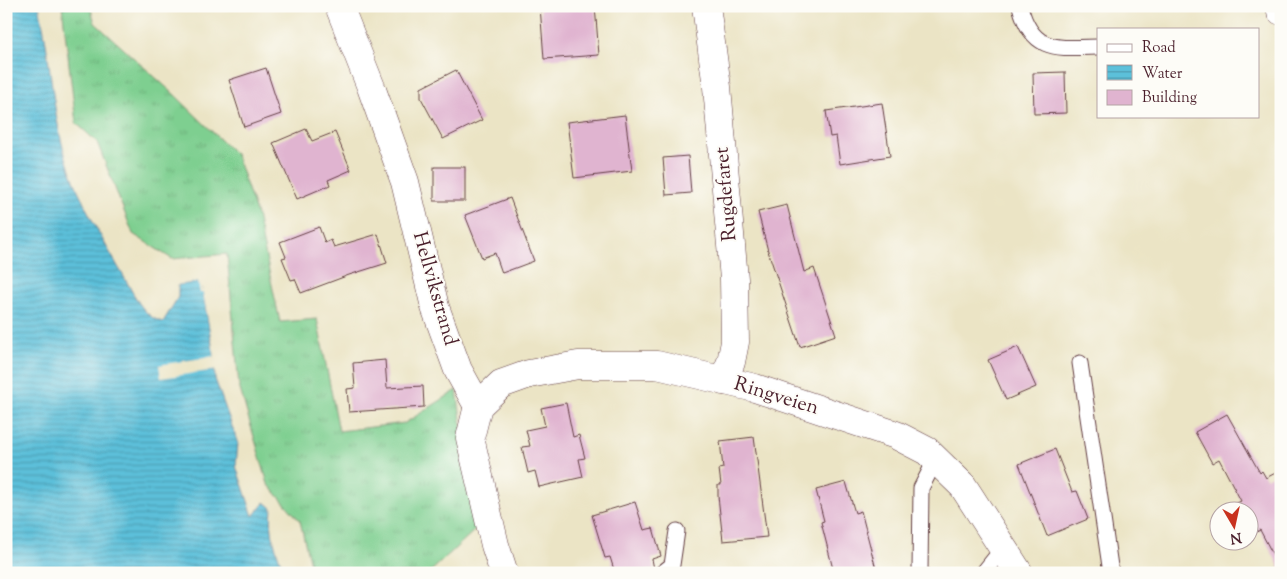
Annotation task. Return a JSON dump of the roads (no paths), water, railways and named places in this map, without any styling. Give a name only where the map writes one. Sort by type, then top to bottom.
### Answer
[{"type":"street","name":"Hellvikstrand","points":[[338,6],[371,87],[405,182],[435,307],[458,370],[478,406]]},
{"type":"street","name":"Rugdefaret","points":[[706,6],[718,96],[734,279],[735,342],[731,362],[723,381]]},
{"type":"street","points":[[1280,6],[1281,11]]},
{"type":"street","name":"Ringveien","points":[[478,406],[501,384],[529,374],[578,365],[657,365],[755,388],[896,435],[928,451],[963,486],[1019,573]]},
{"type":"street","points":[[478,406],[470,438],[495,545],[504,573]]},
{"type":"lane","points":[[1020,6],[1024,23],[1031,35],[1041,42],[1056,46],[1097,48]]},
{"type":"lane","points":[[1080,363],[1110,573]]},
{"type":"lane","points":[[920,573],[921,488],[936,459]]},
{"type":"lane","points":[[662,573],[672,565],[677,531]]},
{"type":"lane","points":[[983,573],[1003,548]]},
{"type":"water","points":[[6,6],[39,6],[60,135],[71,172],[95,226],[139,304],[156,320],[163,322],[178,297],[178,285],[198,282],[203,292],[213,350],[215,379],[238,443],[236,466],[253,516],[265,502],[272,508],[271,517],[274,541],[285,573],[6,573]]}]
